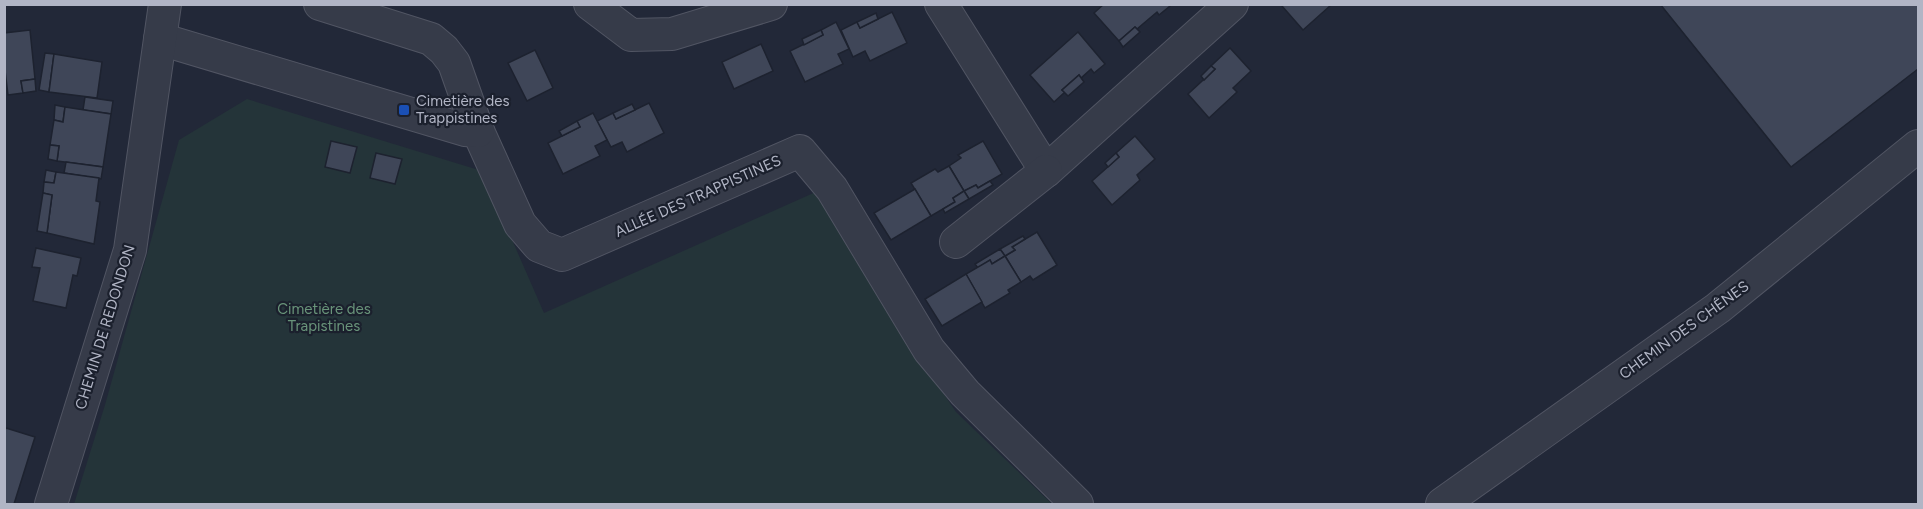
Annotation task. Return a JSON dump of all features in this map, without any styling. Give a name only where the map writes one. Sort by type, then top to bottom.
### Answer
[{"type":"street","name":"CHEMIN DE REDONDON","points":[[51,504],[130,250],[165,4]]},
{"type":"street","name":"ALLÉE DES TRAPPISTINES","points":[[320,4],[431,39],[444,50],[454,63],[478,131],[520,224],[539,246],[562,255],[800,151],[832,189],[929,350],[965,393],[1077,504]]},
{"type":"street","points":[[597,7],[632,36],[672,34],[771,4]]},
{"type":"street","points":[[941,4],[1046,171]]},
{"type":"street","points":[[956,242],[1046,171],[1232,4]]},
{"type":"street","points":[[160,39],[465,130],[478,131]]},
{"type":"street","name":"CHEMIN DES CHÊNES","points":[[1442,504],[1718,308],[1918,146]]},
{"type":"green space","name":"Cimetière des Trapistines","points":[[247,99],[482,171],[544,313],[818,191],[956,412],[1052,504],[74,504],[105,405],[179,140]]},
{"type":"building","points":[[1104,4],[1169,4],[1170,6],[1159,15],[1157,12],[1137,29],[1135,27],[1119,41],[1094,13]]},
{"type":"building","points":[[1284,4],[1331,5],[1303,30],[1282,6]]},
{"type":"building","points":[[1660,4],[1918,4],[1918,69],[1791,167]]},
{"type":"building","points":[[892,12],[907,43],[870,61],[865,51],[853,57],[841,30],[857,22],[860,28]]},
{"type":"building","points":[[876,13],[878,19],[860,28],[857,22]]},
{"type":"building","points":[[836,22],[849,49],[838,54],[843,64],[805,82],[790,51],[823,35],[821,30]]},
{"type":"building","points":[[1135,27],[1140,32],[1123,47],[1119,41]]},
{"type":"building","points":[[30,30],[35,79],[21,81],[23,93],[8,95],[4,62],[4,33]]},
{"type":"building","points":[[821,30],[823,35],[804,45],[802,39]]},
{"type":"building","points":[[1078,32],[1105,64],[1094,73],[1091,69],[1081,78],[1079,75],[1062,90],[1065,92],[1054,102],[1030,75]]},
{"type":"building","points":[[761,44],[773,71],[734,89],[722,62]]},
{"type":"building","points":[[1230,48],[1251,71],[1233,88],[1237,92],[1209,118],[1188,94],[1215,69],[1211,66]]},
{"type":"building","points":[[535,50],[553,88],[527,101],[508,63]]},
{"type":"building","points":[[45,53],[54,54],[49,92],[39,90]]},
{"type":"building","points":[[54,54],[102,62],[97,98],[49,92]]},
{"type":"building","points":[[1211,66],[1215,69],[1204,80],[1201,76]]},
{"type":"building","points":[[1079,75],[1084,82],[1068,96],[1062,90]]},
{"type":"building","points":[[35,79],[36,91],[23,93],[21,81]]},
{"type":"building","points":[[85,97],[113,101],[111,114],[83,110]]},
{"type":"building","points":[[649,103],[664,133],[627,152],[622,142],[611,147],[597,121],[613,113],[616,119]]},
{"type":"building","points":[[632,104],[635,110],[616,119],[613,113]]},
{"type":"building","points":[[55,105],[65,107],[63,122],[54,120]]},
{"type":"building","points":[[65,107],[111,114],[103,167],[57,161],[59,146],[50,145],[54,120],[63,122]]},
{"type":"building","points":[[593,113],[607,140],[595,146],[600,156],[563,174],[548,143],[580,127],[577,121]]},
{"type":"building","points":[[577,121],[580,127],[562,136],[559,131]]},
{"type":"building","points":[[1135,136],[1155,159],[1137,175],[1140,180],[1112,205],[1092,181],[1119,157],[1116,153]]},
{"type":"building","points":[[331,141],[357,147],[350,173],[325,167]]},
{"type":"building","points":[[983,141],[1002,174],[978,188],[976,185],[964,191],[949,166],[961,158],[958,155]]},
{"type":"building","points":[[50,145],[59,146],[57,161],[48,159]]},
{"type":"building","points":[[376,153],[402,159],[395,184],[370,178]]},
{"type":"building","points":[[1116,153],[1119,157],[1108,167],[1105,163]]},
{"type":"building","points":[[66,162],[103,167],[101,179],[64,173]]},
{"type":"building","points":[[949,166],[964,191],[953,198],[955,202],[931,216],[911,183],[935,169],[938,172]]},
{"type":"building","points":[[46,170],[56,172],[54,183],[44,182]]},
{"type":"building","points":[[56,172],[99,178],[96,201],[100,202],[94,244],[47,233],[52,195],[43,193],[44,182],[54,183]]},
{"type":"building","points":[[990,181],[993,185],[969,199],[964,191],[976,185],[978,188]]},
{"type":"building","points":[[915,189],[931,216],[891,240],[874,213]]},
{"type":"building","points":[[964,191],[969,199],[945,213],[943,209],[955,202],[953,198]]},
{"type":"building","points":[[43,193],[52,195],[47,233],[37,231]]},
{"type":"building","points":[[1037,232],[1057,265],[1033,280],[1030,276],[1021,282],[1005,256],[1015,250],[1012,247]]},
{"type":"building","points":[[1023,236],[1025,239],[1012,247],[1015,250],[1005,256],[1000,249]]},
{"type":"building","points":[[36,248],[81,258],[77,276],[73,275],[66,308],[33,301],[40,268],[32,267]]},
{"type":"building","points":[[1000,249],[1005,256],[992,264],[990,260],[978,268],[975,264]]},
{"type":"building","points":[[1005,256],[1021,282],[1008,290],[1010,293],[985,308],[966,274],[990,260],[992,264]]},
{"type":"building","points":[[966,274],[982,302],[942,326],[925,299]]},
{"type":"building","points":[[6,428],[35,437],[14,504],[4,504],[4,433]]},
{"type":"place","name":"Cimetière des Trappistines","points":[[404,110]]}]
